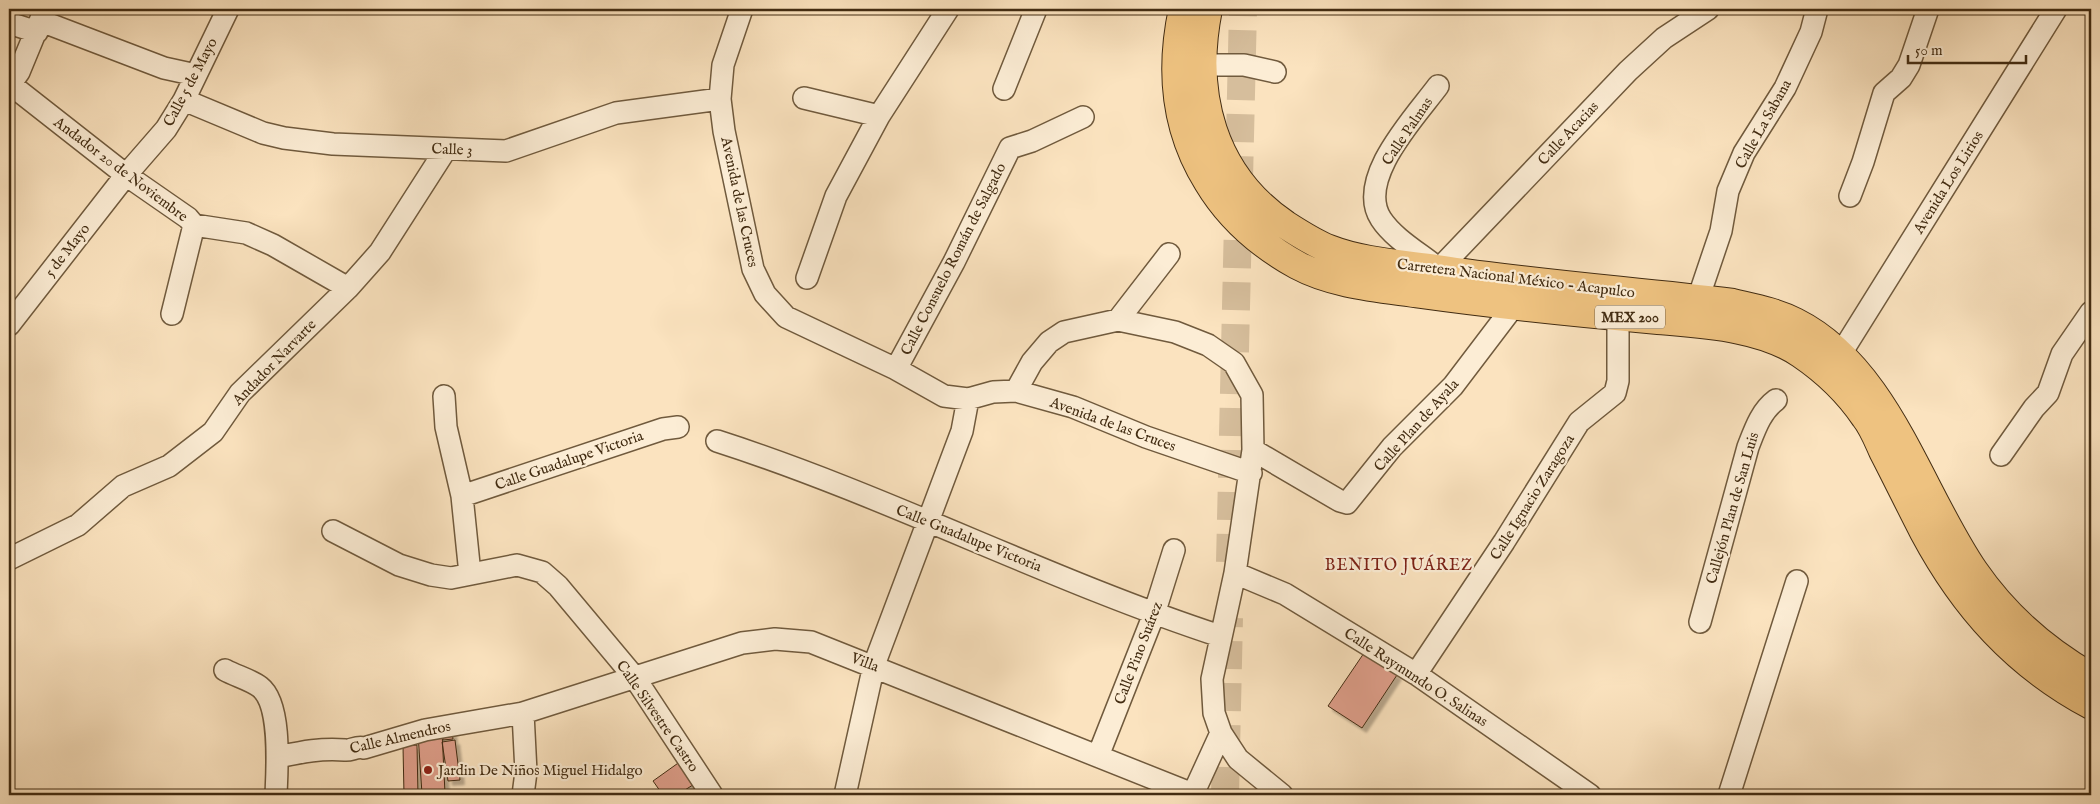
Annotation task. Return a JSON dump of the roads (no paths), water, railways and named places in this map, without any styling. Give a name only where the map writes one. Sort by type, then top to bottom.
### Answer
[{"type":"main road","name":"Carretera Nacional México - Acapulco","points":[[1183,9],[1176,58],[1176,95],[1182,126],[1198,166],[1217,197],[1240,223],[1278,253],[1298,266],[1328,278],[1375,288],[1513,307],[1692,323],[1763,337],[1797,351],[1826,372],[1866,418],[1926,535],[1972,608],[2000,640],[2063,690],[2091,705]]},
{"type":"main road","name":"Carretera Nacional México - Acapulco","points":[[1208,9],[1202,82],[1215,138],[1227,165],[1245,190],[1270,214],[1304,236],[1329,249],[1358,257],[1524,282],[1733,303],[1767,311],[1795,322],[1820,338],[1840,355],[1876,395],[1952,535],[1974,571],[2006,613],[2033,638],[2071,666],[2091,677]]},
{"type":"street","name":"Calle 5 de Mayo","points":[[126,175],[166,129],[184,100],[228,9]]},
{"type":"street","name":"Avenida de las Cruces","points":[[742,9],[723,65],[720,100],[724,131],[754,269],[765,294],[786,317],[896,368],[944,396],[968,399],[993,392],[1016,391],[1073,407],[1146,437],[1251,473]]},
{"type":"street","points":[[807,278],[836,196],[879,116],[948,9]]},
{"type":"street","points":[[1004,88],[1036,9]]},
{"type":"street","name":"Calle Acacias","points":[[1439,269],[1628,71],[1664,38],[1708,9]]},
{"type":"street","name":"Calle La Sabana","points":[[1698,299],[1721,231],[1728,191],[1744,153],[1785,88],[1811,32],[1816,9]]},
{"type":"street","points":[[1850,196],[1864,162],[1884,93],[1901,78],[1909,65],[1928,9]]},
{"type":"street","name":"Avenida Los Lirios","points":[[1840,355],[2056,9]]},
{"type":"street","points":[[9,85],[19,72],[41,21]]},
{"type":"street","points":[[9,23],[41,21],[164,68],[196,74]]},
{"type":"street","points":[[1202,65],[1244,65],[1275,72]]},
{"type":"street","name":"Andador 20 de Noviembre","points":[[9,85],[126,175],[188,218],[194,225],[246,233],[274,245],[348,288]]},
{"type":"street","name":"Calle Palmas","points":[[1438,86],[1386,155],[1375,188],[1376,205],[1381,219],[1395,234],[1439,269]]},
{"type":"street","points":[[804,98],[879,116]]},
{"type":"street","name":"Calle 3","points":[[184,100],[263,133],[284,138],[333,144],[506,151],[616,113],[720,100]]},
{"type":"street","name":"Calle Consuelo Román de Salgado","points":[[896,368],[954,262],[1010,148],[1032,141],[1083,116]]},
{"type":"street","name":"Andador Narvarte","points":[[9,559],[78,526],[123,486],[169,466],[213,432],[240,393],[348,288],[380,252],[446,148]]},
{"type":"street","name":"5 de Mayo","points":[[9,325],[126,175]]},
{"type":"street","points":[[172,314],[194,225]]},
{"type":"street","points":[[1118,320],[1169,254]]},
{"type":"street","name":"Calle Plan de Ayala","points":[[1254,450],[1340,501],[1347,503],[1353,499],[1392,447],[1453,386],[1513,307]]},
{"type":"street","points":[[2001,455],[2034,408],[2048,393],[2062,354],[2091,312]]},
{"type":"street","name":"Calle Ignacio Zaragoza","points":[[1416,674],[1504,542],[1579,422],[1615,392],[1618,381],[1618,316]]},
{"type":"street","points":[[1016,391],[1032,362],[1048,342],[1064,332],[1118,320],[1175,332],[1208,345],[1234,363],[1252,395],[1254,450],[1235,573],[1212,679],[1214,713],[1221,733],[1238,759],[1282,795]]},
{"type":"street","points":[[333,531],[399,565],[431,575],[451,578],[470,574],[462,496],[446,427],[444,396]]},
{"type":"street","points":[[846,795],[874,665],[930,521],[962,431],[968,399]]},
{"type":"street","name":"Callejón Plan de San Luis","points":[[1700,622],[1748,447],[1759,420],[1768,406],[1776,400]]},
{"type":"street","name":"Calle Guadalupe Victoria","points":[[462,496],[663,429],[678,427]]},
{"type":"street","name":"Calle Guadalupe Victoria","points":[[717,441],[789,464],[1154,614],[1220,636]]},
{"type":"street","name":"Calle Pino Suárez","points":[[1098,756],[1154,614],[1174,550]]},
{"type":"street","name":"Calle Silvestre Castro","points":[[470,574],[517,565],[542,572],[558,586],[636,678],[712,795]]},
{"type":"street","name":"Calle Raymundo O. Salinas","points":[[1235,573],[1285,594],[1416,674],[1590,795]]},
{"type":"street","points":[[1729,795],[1797,581]]},
{"type":"street","name":"Villa","points":[[523,713],[742,643],[775,639],[811,642],[874,665],[1194,795]]},
{"type":"street","points":[[225,670],[260,688],[272,707],[278,757],[276,795]]},
{"type":"street","points":[[523,713],[526,772],[523,795]]},
{"type":"street","name":"Calle Almendros","points":[[278,757],[321,748],[347,751],[358,747],[364,748],[388,739],[462,723],[523,713]]},
{"type":"street","points":[[1194,795],[1221,733]]},
{"type":"tunnel","points":[[1230,562],[1243,9]]},
{"type":"tunnel","points":[[1225,795],[1229,618]]},
{"type":"place","name":"Jardin De Niños Miguel Hidalgo","points":[[428,770]]},
{"type":"district","name":"BENITO JUÁREZ","points":[[1399,564]]}]
